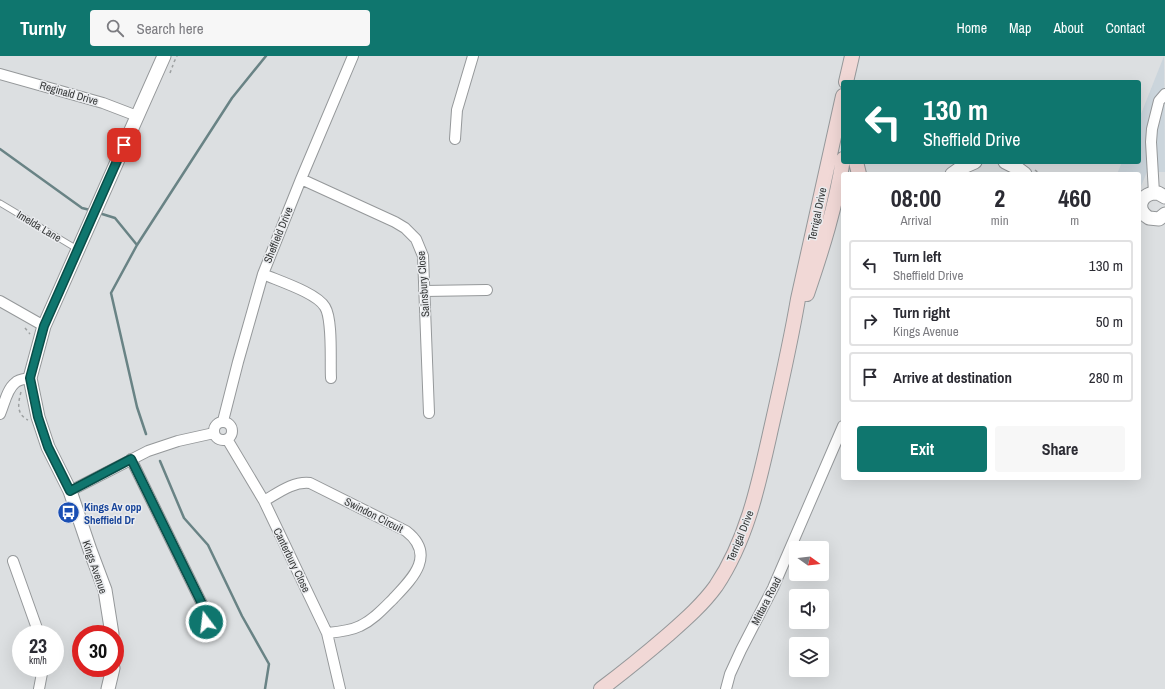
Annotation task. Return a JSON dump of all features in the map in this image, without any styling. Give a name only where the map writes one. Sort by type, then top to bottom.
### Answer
[{"type":"main road","points":[[846,80],[852,56]]},
{"type":"main road","points":[[855,80],[859,56]]},
{"type":"main road","name":"Terrigal Drive","points":[[601,689],[636,663],[691,615],[715,587],[734,556],[758,487],[806,261],[841,107]]},
{"type":"main road","points":[[806,261],[830,194],[840,188],[833,174],[841,117]]},
{"type":"main road","name":"Terrigal Drive","points":[[792,332],[817,266],[840,188]]},
{"type":"main road","points":[[830,223],[841,214]]},
{"type":"street","name":"Kings Avenue","points":[[111,625],[105,590],[70,491],[48,447],[27,383],[44,326],[164,56]]},
{"type":"street","name":"Sheffield Drive","points":[[223,422],[263,274],[353,56]]},
{"type":"street","points":[[455,139],[457,110],[473,56]]},
{"type":"street","name":"Reginald Drive","points":[[0,74],[103,103],[137,116]]},
{"type":"street","points":[[1141,205],[1147,194],[1159,195],[1151,142],[1152,128],[1159,101],[1165,94]]},
{"type":"street","points":[[955,172],[970,164]]},
{"type":"street","points":[[1009,164],[1022,172]]},
{"type":"street","name":"Sainsbury Close","points":[[301,179],[395,222],[414,235],[419,244],[422,256],[429,413]]},
{"type":"street","points":[[1141,211],[1146,216],[1154,219],[1159,219],[1165,214]]},
{"type":"street","points":[[263,274],[315,297],[326,308],[329,319],[331,378]]},
{"type":"street","points":[[424,291],[487,290]]},
{"type":"street","points":[[0,301],[44,326]]},
{"type":"street","points":[[0,414],[15,383],[21,380],[27,383]]},
{"type":"street","points":[[223,422],[229,423],[232,429],[232,435],[227,439],[219,439],[214,433],[216,425],[223,422]]},
{"type":"street","name":"Mittara Road","points":[[726,689],[730,674],[757,618],[766,604],[841,431]]},
{"type":"street","points":[[70,491],[131,459],[166,445],[214,433]]},
{"type":"street","name":"Canterbury Close","points":[[227,439],[264,501],[327,633],[340,689]]},
{"type":"street","points":[[131,459],[205,610],[208,633]]},
{"type":"street","name":"Swindon Circuit","points":[[264,501],[293,485],[310,483],[406,531],[416,542],[420,559],[414,576],[380,612],[359,627],[327,633]]},
{"type":"street","points":[[13,561],[36,625]]},
{"type":"street","points":[[39,689],[41,677]]},
{"type":"street","points":[[108,689],[110,677]]},
{"type":"lane","name":"Imelda Lane","points":[[0,203],[78,250]]},
{"type":"path","points":[[27,383],[20,398],[19,411],[21,415],[31,421]]},
{"type":"shaded area","points":[[1164,56],[1165,172],[1147,172],[1141,186],[1141,172],[1118,172],[1121,164],[1141,164],[1141,114]]},
{"type":"waterway","points":[[137,245],[232,98],[266,56]]},
{"type":"waterway","points":[[0,149],[82,208],[90,210]]},
{"type":"waterway","points":[[99,213],[115,218],[137,245],[111,293],[137,407],[146,434]]},
{"type":"waterway","points":[[160,461],[184,518],[208,545],[242,616],[269,664],[265,689]]},
{"type":"place","name":"Kings Av opp Sheffield Dr","points":[[68,513]]},
{"type":"route","points":[[124,145],[44,326],[30,378],[38,417],[48,447],[70,491],[131,459],[205,610],[206,622]]}]
